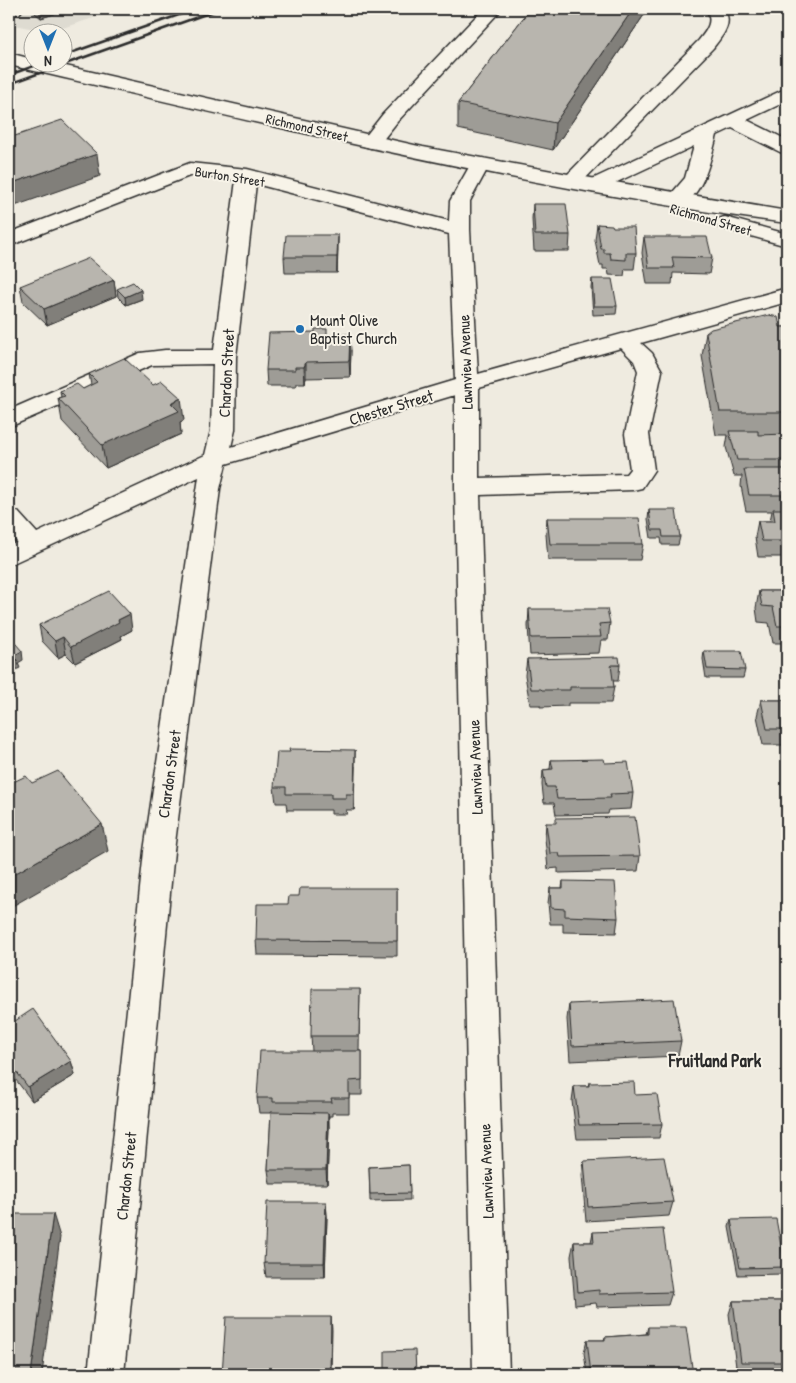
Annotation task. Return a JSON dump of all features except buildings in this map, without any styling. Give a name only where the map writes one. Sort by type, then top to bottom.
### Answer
[{"type":"street","points":[[371,142],[390,118],[493,9]]},
{"type":"street","points":[[571,182],[706,44],[720,26],[719,13],[715,9]]},
{"type":"street","name":"Richmond Street","points":[[9,59],[371,142],[571,182],[787,217]]},
{"type":"street","points":[[599,187],[787,94]]},
{"type":"street","points":[[732,120],[784,143]]},
{"type":"street","points":[[676,200],[695,178],[708,132]]},
{"type":"street","name":"Lawnview Avenue","points":[[480,164],[460,201],[459,230],[467,384],[467,487],[491,1374]]},
{"type":"street","name":"Burton Street","points":[[9,240],[190,169],[247,176],[459,230]]},
{"type":"street","name":"Chardon Street","points":[[106,1374],[159,851],[208,489],[223,430],[225,357],[247,176]]},
{"type":"street","name":"Richmond Street","points":[[599,187],[787,240]]},
{"type":"street","name":"Chester Street","points":[[9,556],[214,460],[467,384],[787,294]]},
{"type":"street","points":[[467,487],[633,482],[642,470],[637,434],[640,412],[647,394],[650,371],[644,358],[625,340]]},
{"type":"street","points":[[9,418],[148,358],[225,357]]},
{"type":"street","points":[[9,518],[33,544]]},
{"type":"shaded area","points":[[9,9],[121,9],[72,25],[72,22],[22,22],[22,27],[9,24]]},
{"type":"railway","points":[[72,52],[196,9]]},
{"type":"railway","points":[[9,84],[220,9]]},
{"type":"railway","points":[[9,75],[22,70]]},
{"type":"place","name":"Mount Olive Baptist Church","points":[[300,329]]},
{"type":"district","name":"Fruitland Park","points":[[715,1060]]}]
